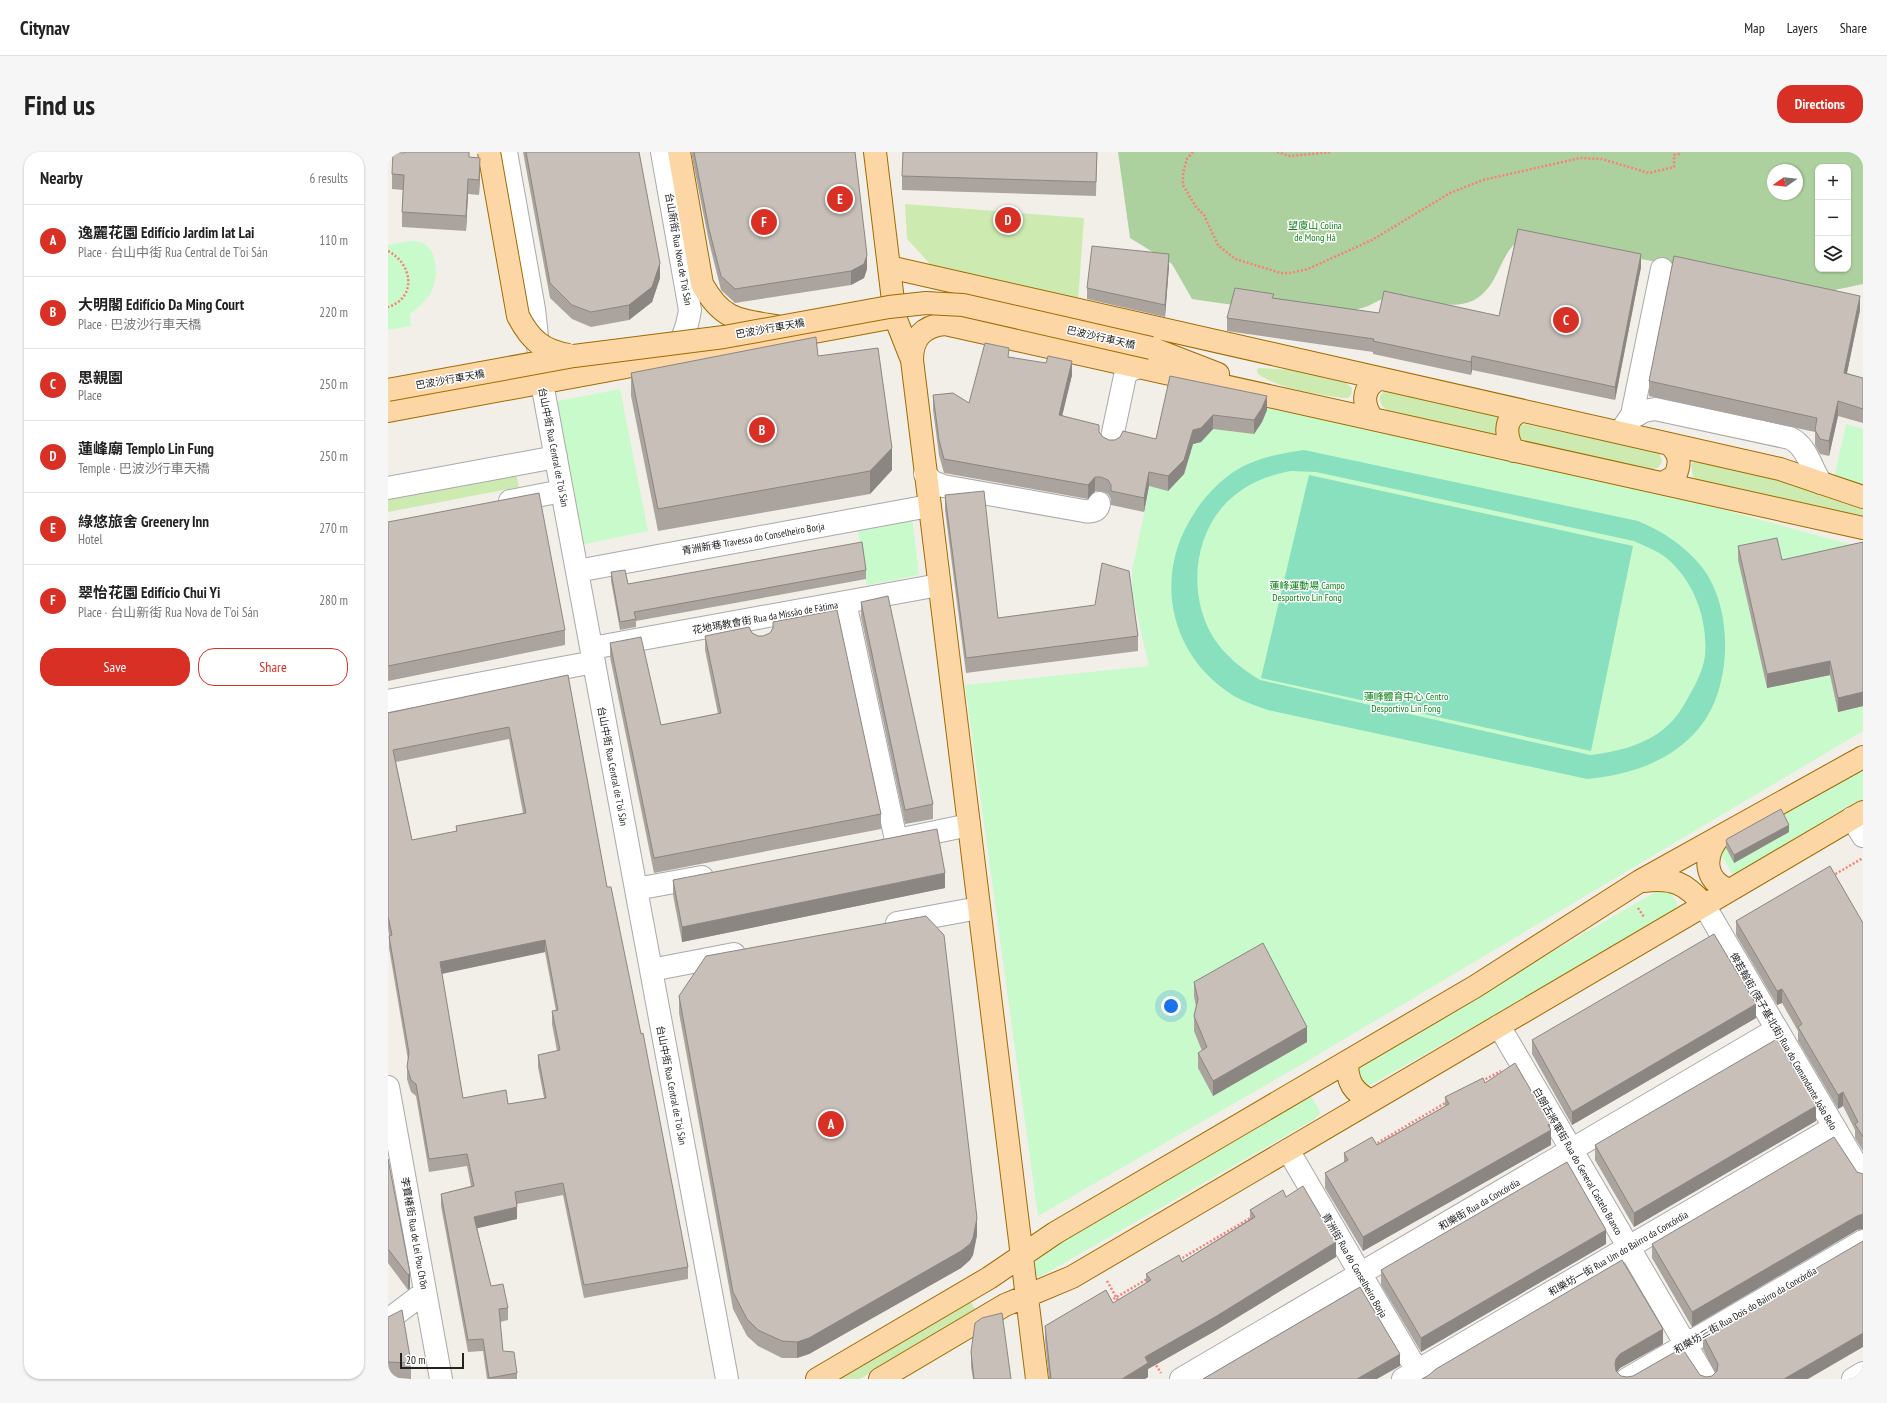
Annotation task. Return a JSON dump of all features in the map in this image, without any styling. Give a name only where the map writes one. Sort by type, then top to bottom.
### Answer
[{"type":"main road","points":[[489,152],[518,316],[526,332],[540,345],[556,353],[574,356]]},
{"type":"main road","points":[[679,152],[702,284],[711,300],[724,313],[741,321],[779,327]]},
{"type":"main road","points":[[875,152],[895,318],[912,360]]},
{"type":"main road","points":[[888,262],[1379,379],[1780,469],[1863,497]]},
{"type":"main road","name":"巴波沙行車天橋","points":[[388,390],[574,356],[724,337],[889,307],[926,303],[963,305],[1151,348]]},
{"type":"main road","points":[[388,411],[895,318]]},
{"type":"main road","points":[[1036,1379],[939,585],[931,490],[912,360],[912,349],[917,338],[924,330],[934,325],[945,324],[1863,528]]},
{"type":"main road","points":[[1151,348],[1295,359]]},
{"type":"main road","points":[[1151,348],[1288,401]]},
{"type":"main road","points":[[1372,418],[1366,407],[1365,395],[1369,385],[1379,379]]},
{"type":"main road","points":[[1514,451],[1508,442],[1507,427],[1513,416],[1521,411]]},
{"type":"main road","points":[[1663,483],[1675,476],[1679,463],[1677,452],[1669,444]]},
{"type":"main road","points":[[817,1379],[989,1278],[1055,1234],[1476,986],[1634,885],[1863,758]]},
{"type":"main road","points":[[880,1379],[1006,1305],[1072,1277],[1729,890],[1859,822]]},
{"type":"main road","points":[[1719,837],[1712,844],[1708,853],[1708,863],[1710,872],[1715,881],[1722,888],[1729,890]]},
{"type":"main road","points":[[1634,885],[1660,879],[1678,882],[1693,891],[1704,905]]},
{"type":"main road","points":[[1348,1062],[1349,1082],[1354,1090],[1371,1101]]},
{"type":"street","name":"台山中街 Rua Central de T'oi Sán","points":[[506,152],[534,309],[542,383],[727,1377]]},
{"type":"street","name":"台山新街 Rua Nova de T'oi Sán","points":[[661,361],[676,348],[686,330],[690,310],[662,152]]},
{"type":"street","points":[[1612,431],[1621,428],[1632,415],[1662,269]]},
{"type":"street","points":[[1111,442],[1125,376],[1130,370],[1139,367]]},
{"type":"street","points":[[1630,418],[1644,411],[1654,409],[1790,438],[1798,442],[1803,447],[1812,469],[1821,483]]},
{"type":"street","points":[[388,488],[556,457]]},
{"type":"street","points":[[931,490],[1094,512],[1097,510],[1099,503]]},
{"type":"street","name":"青洲新巷 Travessa do Conselheiro Borja","points":[[577,571],[931,490]]},
{"type":"street","points":[[487,506],[562,491]]},
{"type":"street","name":"花地瑪教會街 Rua da Missão de Fátima","points":[[388,701],[746,620],[939,585]]},
{"type":"street","points":[[845,602],[896,840]]},
{"type":"street","points":[[874,845],[969,826]]},
{"type":"street","points":[[636,889],[721,874]]},
{"type":"street","name":"俾若翰街 (筷子基北街) Rua do Comandante João Belo","points":[[1704,905],[1863,1176]]},
{"type":"street","points":[[877,927],[978,908]]},
{"type":"street","points":[[651,970],[753,950]]},
{"type":"street","name":"白朗古將軍街 Rua do General Castelo Branco","points":[[1499,1026],[1706,1379]]},
{"type":"street","name":"和樂街 Rua da Concórdia","points":[[1181,1379],[1777,1029]]},
{"type":"street","name":"李寶椿街 Rua de Lei Pou Ch'ôn","points":[[388,1087],[441,1379]]},
{"type":"street","name":"和樂坊一街 Rua Um do Bairro da Concórdia","points":[[1414,1376],[1628,1247],[1834,1127]]},
{"type":"street","name":"青洲街 Rua do Conselheiro Borja","points":[[1288,1150],[1360,1274],[1414,1376]]},
{"type":"street","name":"和樂坊二街 Rua Dois do Bairro da Concórdia","points":[[1627,1379],[1863,1241]]},
{"type":"street","points":[[388,1320],[426,1292]]},
{"type":"street","points":[[1853,1379],[1863,1373]]},
{"type":"path","points":[[1192,152],[1187,159],[1183,173],[1183,185],[1189,198],[1204,215],[1218,245],[1235,259],[1281,273],[1290,273],[1308,269],[1372,240],[1450,193],[1483,180],[1580,158],[1602,159],[1649,173],[1674,167],[1674,155],[1679,154],[1680,152]]},
{"type":"path","points":[[1277,152],[1290,156],[1332,152]]},
{"type":"path","points":[[388,251],[396,255],[403,262],[407,272],[408,282],[400,301],[388,307]]},
{"type":"path","points":[[1830,877],[1863,858]]},
{"type":"path","points":[[1634,885],[1654,935]]},
{"type":"path","points":[[1478,1084],[1519,1060]]},
{"type":"path","points":[[1369,1148],[1451,1100]]},
{"type":"path","points":[[1178,1261],[1253,1216]]},
{"type":"path","points":[[1096,1263],[1120,1304]]},
{"type":"path","points":[[1103,1304],[1150,1277]]},
{"type":"path","points":[[1152,1358],[1164,1379]]},
{"type":"green space","name":"望廈山 Colina de Mong Há","points":[[1118,152],[1863,152],[1863,284],[1821,293],[1524,237],[1515,243],[1509,251],[1489,287],[1481,295],[1472,301],[1454,305],[1405,296],[1390,296],[1363,308],[1337,311],[1316,312],[1275,310],[1233,305],[1192,299],[1172,264],[1130,238]]},
{"type":"green space","points":[[905,204],[1084,218],[1078,302],[931,265],[907,239]]},
{"type":"green space","points":[[411,241],[423,243],[430,249],[435,262],[435,283],[428,297],[410,314],[411,326],[388,330],[388,245]]},
{"type":"green space","points":[[1259,368],[1294,370],[1346,383],[1352,388],[1351,395],[1348,398],[1342,398],[1277,384],[1258,374],[1257,370]]},
{"type":"green space","name":"蓮峰體育中心 Centro Desportivo Lin Fong","points":[[1172,382],[1667,494],[1863,548],[1863,731],[1304,1063],[1038,1216],[965,685],[1149,666],[1132,593],[1132,570]]},
{"type":"green space","points":[[620,389],[648,531],[575,546],[548,403]]},
{"type":"green space","points":[[1385,390],[1496,415],[1499,419],[1499,432],[1493,434],[1390,412],[1383,407],[1380,401],[1380,396]]},
{"type":"green space","points":[[1525,424],[1656,452],[1660,454],[1662,462],[1658,468],[1652,469],[1527,444],[1521,440],[1518,430]]},
{"type":"green space","points":[[1846,424],[1863,429],[1863,484],[1834,478]]},
{"type":"green space","points":[[1304,450],[1638,521],[1656,529],[1672,539],[1694,558],[1712,583],[1724,624],[1725,647],[1723,670],[1718,691],[1710,711],[1699,728],[1676,750],[1648,765],[1618,774],[1587,779],[1268,710],[1234,696],[1212,679],[1194,659],[1182,637],[1174,613],[1171,587],[1174,562],[1182,536],[1195,512],[1218,484],[1240,468],[1255,461],[1275,455]],"holes":[[[1291,471],[1316,472],[1634,541],[1663,555],[1680,572],[1694,593],[1702,618],[1704,630],[1705,656],[1703,666],[1697,682],[1682,709],[1670,724],[1649,739],[1620,750],[1590,755],[1260,680],[1253,676],[1222,650],[1213,637],[1205,619],[1199,600],[1197,581],[1198,561],[1203,542],[1210,524],[1221,508],[1241,490],[1255,482],[1276,474]]]},
{"type":"green space","points":[[1697,460],[1767,474],[1863,504],[1863,523],[1697,479],[1693,477],[1691,464]]},
{"type":"green space","points":[[516,474],[519,487],[388,512],[388,498]]},
{"type":"green space","name":"蓮峰運動場 Campo Desportivo Lin Fong","points":[[1309,475],[1633,546],[1591,751],[1261,678]]},
{"type":"green space","points":[[912,517],[919,575],[867,585],[857,526]]},
{"type":"green space","points":[[1863,765],[1863,804],[1735,879],[1718,849]]},
{"type":"green space","points":[[1662,888],[1670,891],[1677,903],[1677,912],[1365,1088],[1354,1067]]},
{"type":"green space","points":[[1309,1093],[1320,1113],[1315,1119],[1041,1276],[1034,1278],[1026,1263]]},
{"type":"green space","points":[[970,1300],[976,1311],[860,1379],[834,1379]]},
{"type":"building","points":[[393,152],[469,152],[469,157],[480,158],[479,180],[468,179],[466,216],[402,212],[404,175],[392,174]]},
{"type":"building","points":[[526,152],[639,152],[660,263],[652,287],[629,305],[591,312],[572,305],[550,283]]},
{"type":"building","points":[[694,152],[855,152],[867,255],[864,264],[851,271],[735,289],[721,276],[709,229]]},
{"type":"building","points":[[903,152],[1097,152],[1096,182],[902,176]]},
{"type":"building","points":[[1518,229],[1641,254],[1615,387],[1472,356],[1471,362],[1373,341],[1374,339],[1227,318],[1235,288],[1274,294],[1272,298],[1379,313],[1384,291],[1499,316]]},
{"type":"building","points":[[1092,246],[1169,254],[1165,305],[1087,288]]},
{"type":"building","points":[[1674,256],[1860,296],[1844,373],[1863,378],[1863,409],[1838,401],[1829,441],[1820,439],[1815,430],[1817,418],[1649,381]]},
{"type":"building","points":[[816,337],[818,356],[878,348],[892,448],[870,471],[658,509],[631,373]]},
{"type":"building","points":[[985,343],[1009,348],[1008,357],[1046,363],[1048,356],[1072,361],[1059,415],[1099,425],[1099,432],[1103,437],[1109,440],[1115,440],[1120,437],[1123,431],[1156,439],[1170,376],[1267,396],[1262,408],[1254,420],[1213,415],[1201,428],[1193,430],[1184,460],[1168,476],[1149,472],[1144,498],[1111,491],[1111,485],[1108,480],[1101,477],[1095,477],[1088,485],[944,459],[939,440],[933,395],[953,393],[969,403]]},
{"type":"building","points":[[984,491],[998,618],[1095,605],[1102,563],[1129,571],[1138,636],[966,658],[945,495]]},
{"type":"building","points":[[539,493],[565,630],[388,666],[388,522]]},
{"type":"building","points":[[1777,538],[1782,560],[1863,542],[1863,692],[1838,698],[1830,661],[1767,674],[1738,546]]},
{"type":"building","points":[[862,542],[866,570],[634,612],[636,619],[620,622],[611,572],[625,570],[628,584]]},
{"type":"building","points":[[888,596],[933,804],[905,810],[861,602]]},
{"type":"building","points":[[837,610],[881,814],[654,858],[610,643],[641,637],[661,725],[721,713],[705,636],[749,627],[752,633],[758,636],[763,636],[770,633],[773,628],[773,622]]},
{"type":"building","points":[[568,675],[607,887],[611,887],[641,1034],[643,1033],[688,1267],[584,1285],[563,1183],[515,1192],[517,1207],[474,1217],[491,1286],[503,1284],[508,1308],[499,1309],[503,1351],[514,1352],[517,1373],[489,1378],[483,1339],[468,1340],[441,1194],[474,1186],[467,1154],[429,1159],[416,1084],[411,1080],[407,1067],[409,1053],[389,936],[392,935],[388,916],[388,713]],"holes":[[[509,727],[526,813],[456,826],[457,831],[412,840],[393,750]],[[545,940],[558,1010],[552,1011],[560,1050],[538,1055],[546,1098],[508,1104],[506,1090],[463,1098],[440,962]]]},
{"type":"building","points":[[1781,809],[1789,825],[1734,855],[1726,841],[1727,839]]},
{"type":"building","points":[[937,829],[945,873],[682,927],[673,880]]},
{"type":"building","points":[[1830,866],[1863,923],[1863,1137],[1855,1124],[1858,1122],[1843,1092],[1838,1095],[1798,1027],[1802,1024],[1782,989],[1777,991],[1736,921]]},
{"type":"building","points":[[926,916],[944,935],[977,1218],[973,1238],[970,1244],[961,1251],[809,1338],[797,1342],[782,1341],[758,1330],[747,1319],[733,1292],[679,996],[706,956]]},
{"type":"building","points":[[1714,934],[1756,1004],[1572,1112],[1532,1040]]},
{"type":"building","points":[[1263,943],[1307,1027],[1213,1081],[1198,1053],[1207,1047],[1194,1016],[1198,999],[1194,982]]},
{"type":"building","points":[[1777,1039],[1816,1106],[1634,1213],[1595,1145]]},
{"type":"building","points":[[1515,1063],[1550,1123],[1548,1125],[1551,1130],[1363,1237],[1325,1173],[1348,1160],[1344,1153],[1372,1137],[1377,1145],[1449,1104],[1445,1097],[1483,1078],[1485,1083]]},
{"type":"building","points":[[1834,1137],[1857,1172],[1863,1174],[1863,1214],[1857,1216],[1692,1312],[1652,1244]]},
{"type":"building","points":[[388,1159],[410,1273],[408,1275],[388,1249]]},
{"type":"building","points":[[1567,1162],[1606,1230],[1421,1338],[1381,1270]]},
{"type":"building","points":[[1303,1186],[1336,1242],[1215,1317],[1145,1357],[1148,1363],[1122,1379],[1051,1379],[1045,1326],[1106,1290],[1113,1303],[1151,1280],[1146,1274],[1179,1255],[1182,1262],[1255,1217],[1250,1210],[1283,1190],[1286,1197]]},
{"type":"building","points":[[1863,1241],[1863,1333],[1784,1379],[1422,1379],[1436,1369],[1622,1260],[1663,1329],[1620,1354],[1616,1359],[1616,1371],[1621,1376],[1633,1376],[1682,1348],[1700,1375],[1706,1377],[1712,1376],[1717,1371],[1718,1364],[1703,1335],[1704,1334]]},
{"type":"building","points":[[1360,1287],[1400,1354],[1357,1379],[1203,1379]]},
{"type":"building","points":[[402,1310],[411,1363],[388,1362],[388,1317]]},
{"type":"building","points":[[1002,1313],[1011,1379],[974,1379],[971,1352],[975,1323],[982,1318]]},
{"type":"place","name":"綠悠旅舍 Greenery Inn","points":[[840,199]]},
{"type":"place","name":"蓮峰廟 Templo Lin Fung","points":[[1008,220]]},
{"type":"place","name":"翠怡花園 Edifício Chui Yi","points":[[764,222]]},
{"type":"place","name":"思親園","points":[[1566,320]]},
{"type":"place","name":"大明閣 Edifício Da Ming Court","points":[[762,430]]},
{"type":"place","name":"逸麗花園 Edifício Jardim Iat Lai","points":[[831,1124]]}]
